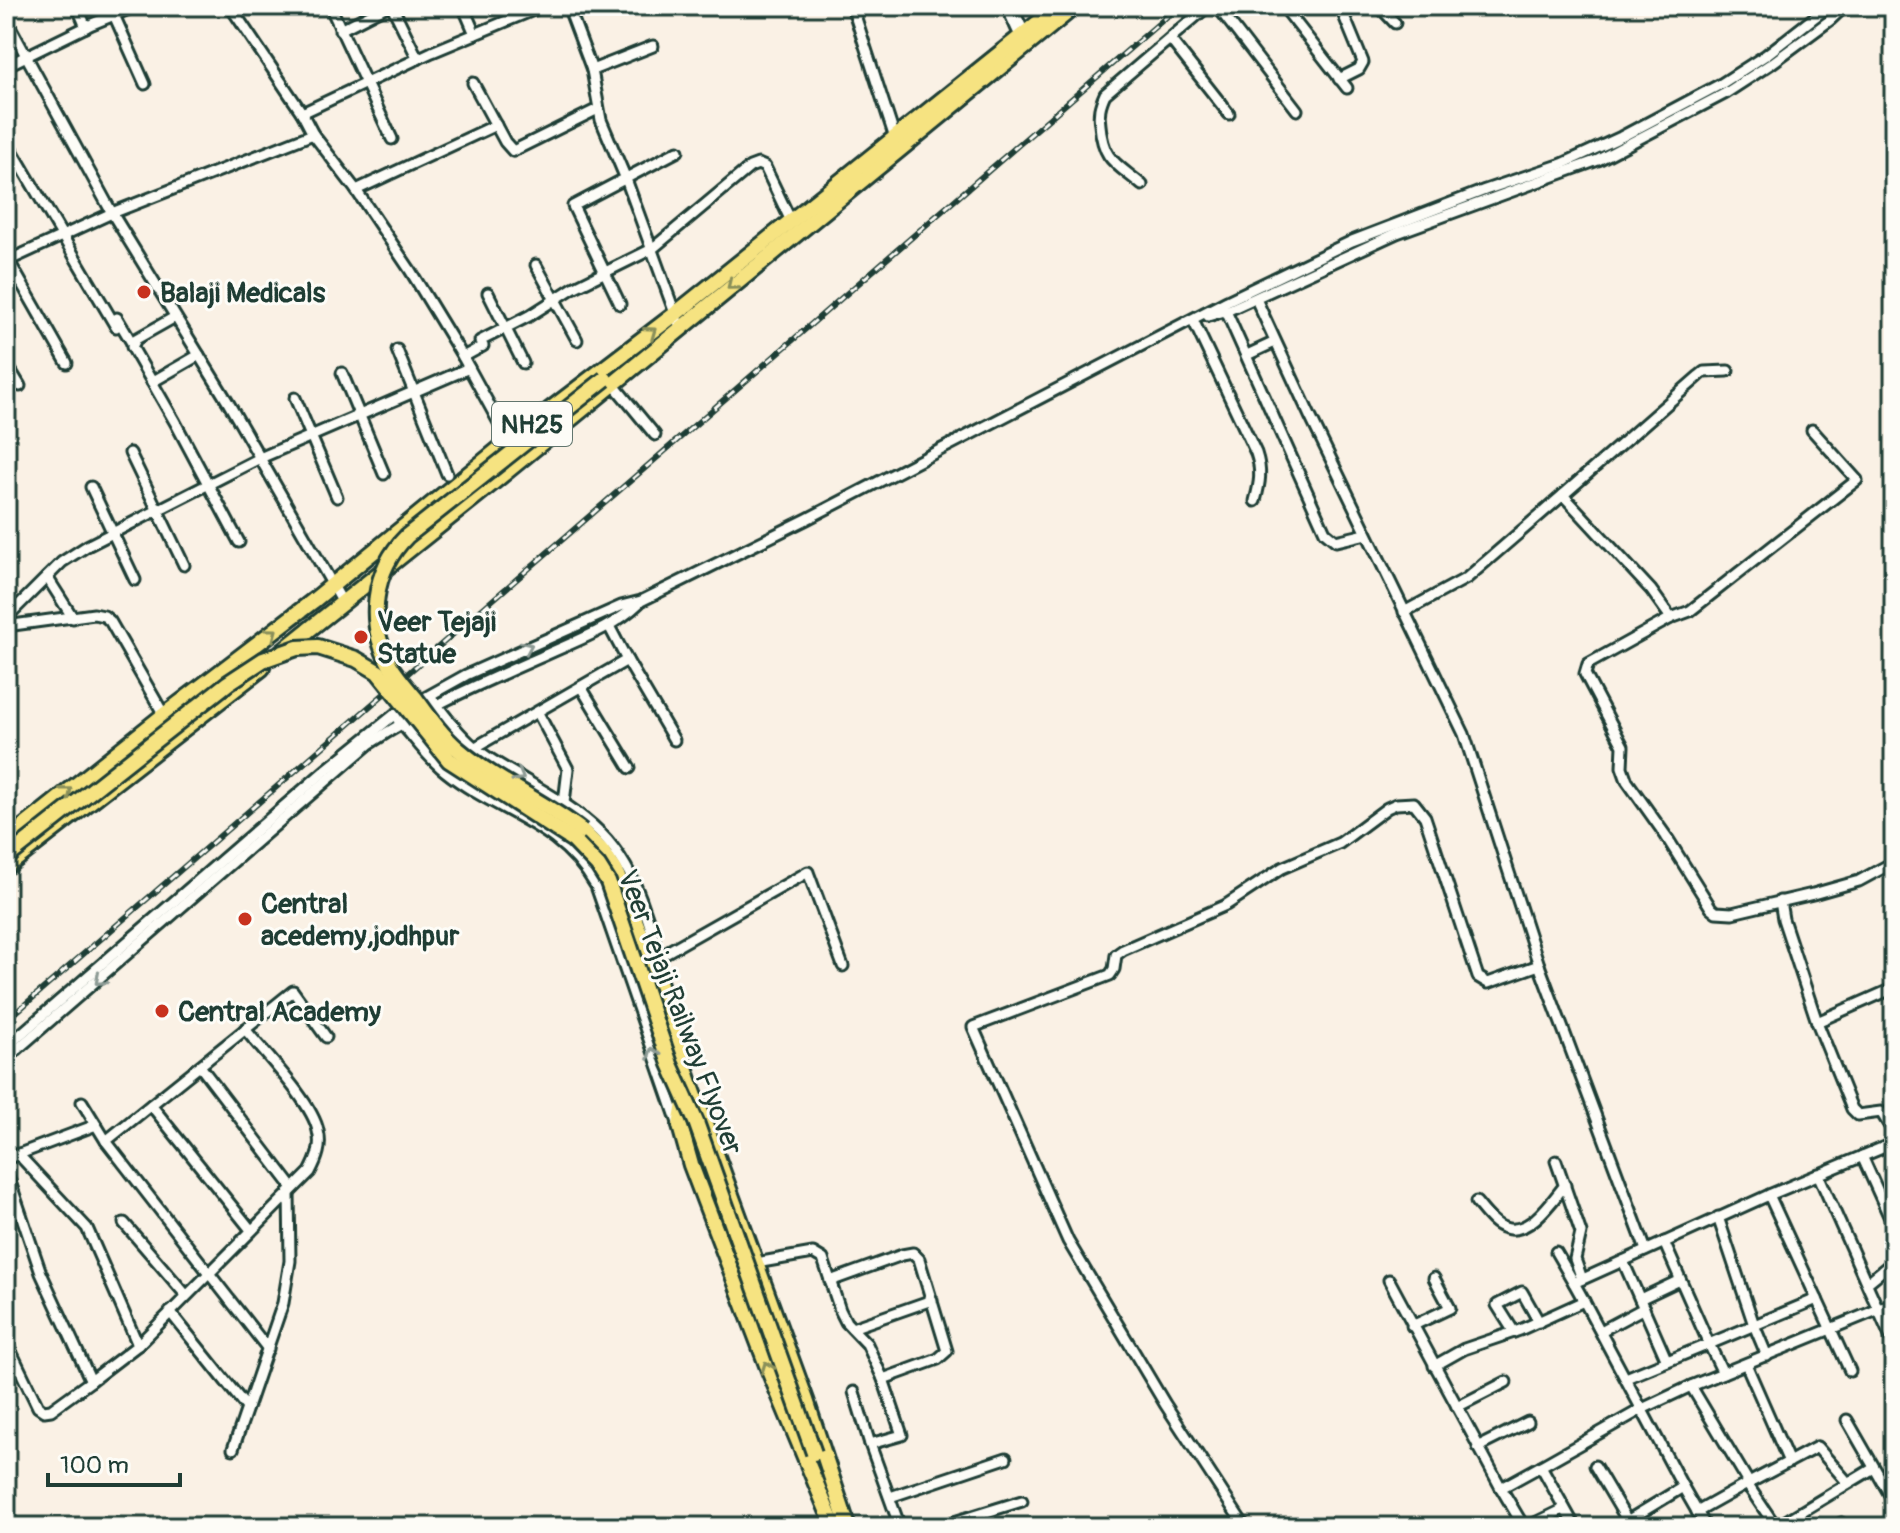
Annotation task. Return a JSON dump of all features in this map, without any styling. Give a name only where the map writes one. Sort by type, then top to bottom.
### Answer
[{"type":"main road","name":"NH25","points":[[6,841],[625,351],[677,321],[1024,40],[1059,6]]},
{"type":"main road","name":"NH25","points":[[6,867],[343,603],[609,382],[645,356],[677,321],[791,221],[1024,40],[1075,6]]},
{"type":"main road","points":[[625,351],[609,382],[395,548],[386,561],[378,586],[376,625],[381,647],[391,666],[446,738],[493,774],[559,813],[601,850],[615,870],[658,978],[689,1080],[806,1400],[835,1518]]},
{"type":"main road","name":"Veer Tejaji Railway Flyover","points":[[6,858],[217,692],[263,660],[297,648],[318,647],[339,652],[378,672],[449,760],[573,840],[598,866],[608,882],[670,1064],[696,1122],[835,1518]]},
{"type":"main road","points":[[689,1080],[680,1126],[691,1165],[770,1373],[835,1518],[848,1527]]},
{"type":"street","points":[[77,6],[86,27]]},
{"type":"street","points":[[6,66],[136,6]]},
{"type":"street","points":[[230,6],[313,134],[356,190],[410,270],[509,441]]},
{"type":"street","points":[[330,6],[392,139]]},
{"type":"street","points":[[340,30],[390,6],[418,59]]},
{"type":"street","points":[[463,6],[475,34]]},
{"type":"street","points":[[302,113],[543,6]]},
{"type":"street","points":[[568,6],[592,70],[598,109],[677,321]]},
{"type":"street","points":[[632,6],[642,6]]},
{"type":"street","points":[[852,6],[895,138]]},
{"type":"street","points":[[1009,6],[1024,40]]},
{"type":"street","points":[[1142,185],[1105,153],[1098,113],[1100,103],[1105,94],[1208,6]]},
{"type":"street","points":[[1217,6],[1297,110]]},
{"type":"street","points":[[1283,6],[1347,88]]},
{"type":"street","points":[[1339,79],[1359,69],[1363,62],[1340,6]]},
{"type":"street","points":[[1379,6],[1395,23]]},
{"type":"street","points":[[6,1059],[327,769],[429,695],[566,629],[641,601],[807,519],[1227,301],[1352,241],[1594,151],[1721,84],[1766,55],[1829,6]]},
{"type":"street","points":[[1193,320],[1256,299],[1370,244],[1490,198],[1565,174],[1626,146],[1738,85],[1820,28],[1845,6]]},
{"type":"street","points":[[114,15],[145,84]]},
{"type":"street","points":[[6,19],[112,213],[199,355],[343,603]]},
{"type":"street","points":[[1170,39],[1229,114]]},
{"type":"street","points":[[592,70],[653,46]]},
{"type":"street","points":[[473,83],[513,151],[598,109]]},
{"type":"street","points":[[356,190],[496,125]]},
{"type":"street","points":[[70,362],[9,257],[66,238],[112,213],[313,134]]},
{"type":"street","points":[[6,140],[132,343],[134,353],[239,542]]},
{"type":"street","points":[[620,304],[573,206],[678,151]]},
{"type":"street","points":[[463,357],[483,346],[480,341],[504,326],[529,316],[554,299],[652,249],[750,167],[758,164],[765,167],[791,221]]},
{"type":"street","points":[[66,238],[116,327]]},
{"type":"street","points":[[536,265],[577,340]]},
{"type":"street","points":[[488,293],[523,363]]},
{"type":"street","points":[[1256,299],[1472,754],[1539,965],[1646,1250]]},
{"type":"street","points":[[1226,311],[1325,532],[1336,541],[1366,534]]},
{"type":"street","points":[[132,343],[175,317]]},
{"type":"street","points":[[1193,320],[1256,453],[1261,481],[1255,501]]},
{"type":"street","points":[[1247,355],[1275,342]]},
{"type":"street","points":[[397,350],[447,474]]},
{"type":"street","points":[[152,382],[199,355]]},
{"type":"street","points":[[6,363],[17,387],[6,372]]},
{"type":"street","points":[[6,618],[62,562],[113,533],[260,458],[469,368]]},
{"type":"street","points":[[1404,612],[1467,578],[1704,372],[1728,371]]},
{"type":"street","points":[[342,373],[384,474]]},
{"type":"street","points":[[609,382],[655,435]]},
{"type":"street","points":[[295,398],[337,497]]},
{"type":"street","points":[[1812,430],[1857,480],[1690,611],[1671,618],[1586,667],[1587,678],[1623,746],[1623,773],[1716,912],[1732,913],[1850,884],[1894,862]]},
{"type":"street","points":[[130,453],[184,565]]},
{"type":"street","points":[[91,487],[135,580]]},
{"type":"street","points":[[1563,495],[1651,590],[1671,618]]},
{"type":"street","points":[[47,577],[73,618]]},
{"type":"street","points":[[398,719],[609,626],[641,601]]},
{"type":"street","points":[[6,626],[94,614],[104,616],[110,621],[164,715]]},
{"type":"street","points":[[609,626],[674,740]]},
{"type":"street","points":[[474,748],[627,660]]},
{"type":"street","points":[[581,687],[630,768]]},
{"type":"street","points":[[429,695],[474,748],[593,824],[627,864],[637,886],[658,957],[658,978]]},
{"type":"street","points":[[538,713],[568,769],[564,803]]},
{"type":"street","points":[[398,719],[444,770],[553,836],[572,851],[584,866],[596,886],[680,1126]]},
{"type":"street","points":[[1245,1527],[1165,1404],[1068,1241],[973,1027],[1110,975],[1116,955],[1123,950],[1226,905],[1282,868],[1340,843],[1387,808],[1407,803],[1420,807],[1425,817],[1478,977],[1488,983],[1539,965]]},
{"type":"street","points":[[658,957],[808,872],[843,966]]},
{"type":"street","points":[[6,1047],[186,899]]},
{"type":"street","points":[[1780,901],[1817,1022],[1854,1113],[1881,1112],[1894,1133]]},
{"type":"street","points":[[1817,1022],[1894,988]]},
{"type":"street","points":[[106,1141],[293,991],[326,1037]]},
{"type":"street","points":[[6,1341],[38,1407],[44,1411],[51,1410],[138,1345],[310,1172],[320,1145],[318,1129],[310,1111],[245,1029]]},
{"type":"street","points":[[200,1066],[291,1190],[290,1261],[283,1303],[233,1449]]},
{"type":"street","points":[[82,1102],[106,1141],[268,1349]]},
{"type":"street","points":[[151,1105],[251,1230]]},
{"type":"street","points":[[6,1159],[96,1125]]},
{"type":"street","points":[[1578,1281],[1718,1217],[1894,1143]]},
{"type":"street","points":[[18,1154],[87,1228],[138,1345]]},
{"type":"street","points":[[1862,1156],[1894,1227]]},
{"type":"street","points":[[1556,1161],[1581,1233],[1575,1259],[1584,1301],[1706,1527]]},
{"type":"street","points":[[6,1170],[41,1273],[91,1381]]},
{"type":"street","points":[[1818,1174],[1894,1345]]},
{"type":"street","points":[[1476,1202],[1494,1222],[1510,1229],[1531,1222],[1565,1185]]},
{"type":"street","points":[[1769,1195],[1850,1371]]},
{"type":"street","points":[[1718,1217],[1767,1356]]},
{"type":"street","points":[[124,1223],[186,1295]]},
{"type":"street","points":[[1664,1242],[1723,1373]]},
{"type":"street","points":[[1556,1252],[1578,1281]]},
{"type":"street","points":[[756,1263],[813,1253],[823,1259],[840,1310],[867,1344],[883,1379],[902,1435],[870,1444]]},
{"type":"street","points":[[830,1281],[902,1255],[913,1253],[919,1259],[947,1351],[938,1359],[883,1379]]},
{"type":"street","points":[[1623,1261],[1667,1361]]},
{"type":"street","points":[[1867,1283],[1894,1261]]},
{"type":"street","points":[[1412,1326],[1450,1308],[1434,1278]]},
{"type":"street","points":[[1389,1280],[1478,1447],[1526,1527],[1564,1509]]},
{"type":"street","points":[[1601,1331],[1680,1280]]},
{"type":"street","points":[[1514,1332],[1497,1305],[1522,1292],[1539,1322]]},
{"type":"street","points":[[1626,1378],[1817,1299]]},
{"type":"street","points":[[852,1328],[932,1300]]},
{"type":"street","points":[[1434,1366],[1464,1349],[1539,1322],[1584,1301]]},
{"type":"street","points":[[1501,1488],[1642,1409],[1894,1303]]},
{"type":"street","points":[[170,1312],[247,1408]]},
{"type":"street","points":[[1746,1364],[1789,1462]]},
{"type":"street","points":[[6,1371],[16,1366]]},
{"type":"street","points":[[1457,1407],[1506,1382]]},
{"type":"street","points":[[1691,1386],[1776,1527],[1874,1468]]},
{"type":"street","points":[[854,1392],[900,1527]]},
{"type":"street","points":[[1847,1420],[1894,1502]]},
{"type":"street","points":[[1478,1447],[1528,1422]]},
{"type":"street","points":[[1697,1512],[1819,1448],[1848,1483]]},
{"type":"street","points":[[890,1497],[1006,1458]]},
{"type":"street","points":[[1541,1466],[1575,1527]]},
{"type":"street","points":[[1595,1466],[1632,1522]]},
{"type":"street","points":[[1617,1527],[1632,1522],[1683,1487]]},
{"type":"street","points":[[938,1527],[1022,1501]]},
{"type":"railway","points":[[6,1021],[1179,6]]},
{"type":"place","name":"Balaji Medicals","points":[[144,292]]},
{"type":"place","name":"Veer Tejaji Statue","points":[[361,637]]},
{"type":"place","name":"Central acedemy,jodhpur","points":[[245,919]]},
{"type":"place","name":"Central Academy","points":[[162,1011]]}]
